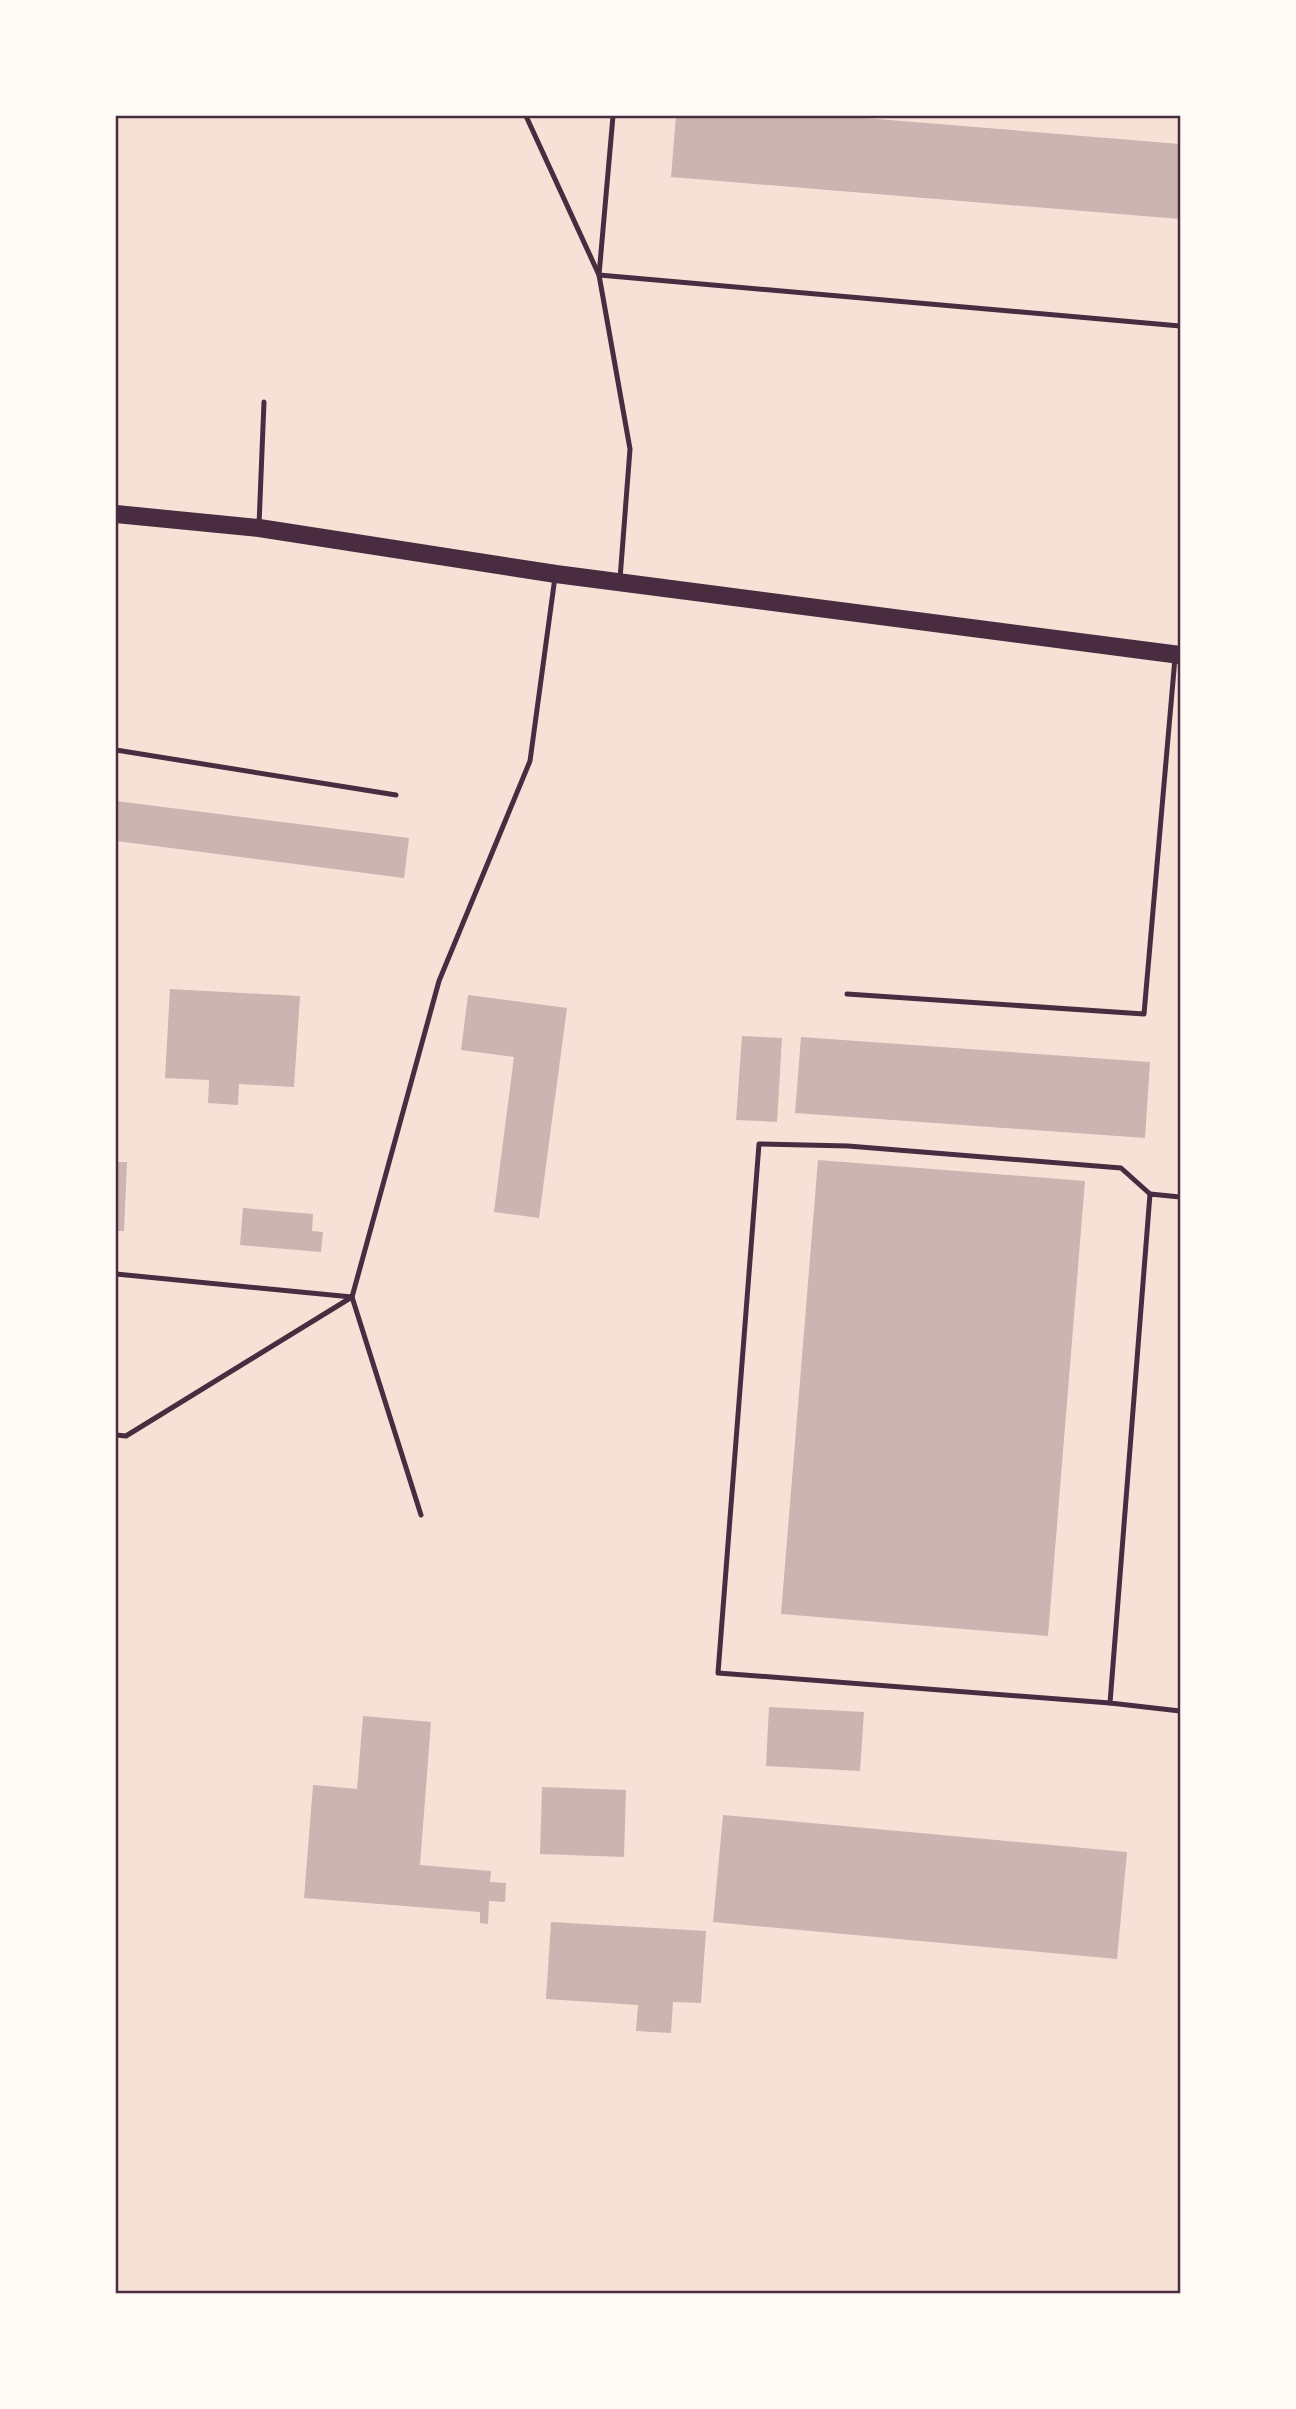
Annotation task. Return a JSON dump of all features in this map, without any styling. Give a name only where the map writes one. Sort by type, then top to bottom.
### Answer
[{"type":"main road","points":[[116,514],[259,528],[556,574],[1178,655]]},
{"type":"lane","points":[[526,116],[599,275],[630,449],[620,582]]},
{"type":"lane","points":[[599,275],[613,116]]},
{"type":"lane","points":[[599,275],[1181,326]]},
{"type":"lane","points":[[259,528],[264,402]]},
{"type":"lane","points":[[421,1515],[352,1297],[439,981],[530,761],[556,574]]},
{"type":"lane","points":[[847,994],[1144,1014],[1178,655]]},
{"type":"lane","points":[[116,750],[396,795]]},
{"type":"lane","points":[[1181,1197],[1150,1194],[1121,1168],[848,1146],[760,1144],[718,1673],[1110,1703],[1181,1712]]},
{"type":"lane","points":[[1110,1703],[1150,1194]]},
{"type":"lane","points":[[116,1274],[352,1297]]},
{"type":"lane","points":[[116,1435],[126,1436],[352,1297]]},
{"type":"building","points":[[676,116],[841,116],[1180,144],[1180,219],[671,177]]},
{"type":"building","points":[[116,801],[409,838],[404,878],[116,841]]},
{"type":"building","points":[[170,989],[300,996],[294,1087],[239,1084],[238,1105],[208,1103],[209,1080],[165,1078]]},
{"type":"building","points":[[468,995],[567,1008],[539,1218],[494,1212],[514,1057],[461,1050]]},
{"type":"building","points":[[742,1036],[782,1038],[777,1122],[736,1120]]},
{"type":"building","points":[[801,1037],[1150,1062],[1145,1138],[795,1113]]},
{"type":"building","points":[[818,1160],[1085,1181],[1048,1636],[781,1614]]},
{"type":"building","points":[[116,1162],[127,1162],[124,1231],[116,1231]]},
{"type":"building","points":[[243,1208],[313,1214],[312,1231],[323,1232],[321,1252],[240,1245]]},
{"type":"building","points":[[769,1707],[864,1712],[860,1771],[766,1766]]},
{"type":"building","points":[[363,1716],[431,1722],[420,1865],[491,1871],[490,1882],[506,1883],[505,1902],[489,1901],[488,1924],[480,1923],[480,1912],[304,1898],[313,1785],[357,1789]]},
{"type":"building","points":[[542,1787],[626,1790],[624,1857],[540,1854]]},
{"type":"building","points":[[723,1815],[1127,1852],[1117,1959],[713,1922]]},
{"type":"building","points":[[551,1922],[706,1931],[701,2003],[673,2002],[671,2033],[636,2031],[638,2005],[546,1999]]}]
